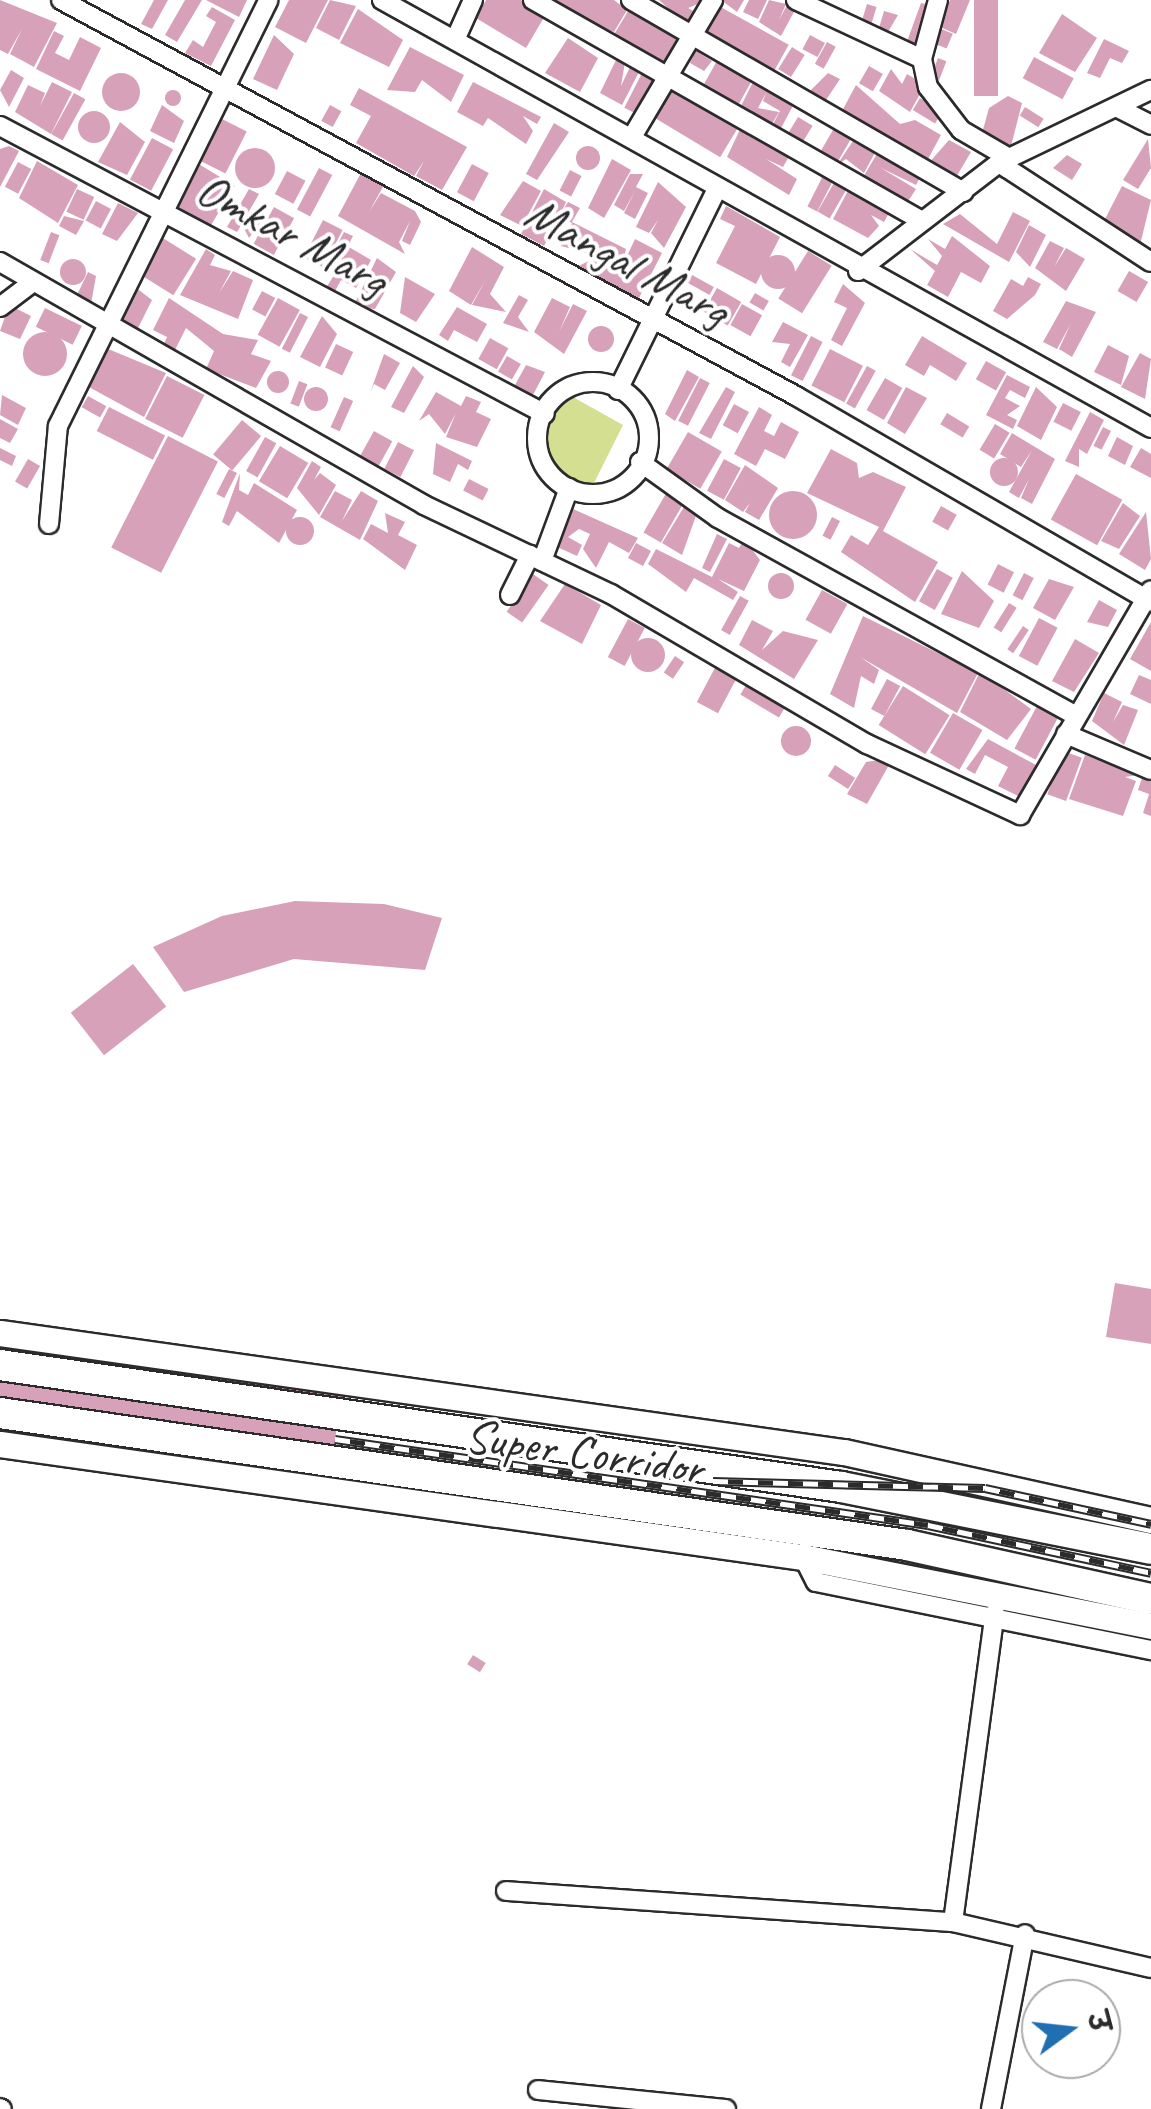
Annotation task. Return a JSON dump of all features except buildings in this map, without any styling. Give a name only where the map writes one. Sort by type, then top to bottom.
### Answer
[{"type":"main road","name":"Super Corridor","points":[[0,1365],[841,1487],[1151,1549]]},
{"type":"main road","name":"Super Corridor","points":[[0,1413],[908,1545],[1151,1599]]},
{"type":"street","name":"Mangal Marg","points":[[61,0],[226,83],[1150,597]]},
{"type":"street","points":[[49,524],[58,426],[269,0]]},
{"type":"street","points":[[382,0],[632,137],[858,271],[1151,428]]},
{"type":"street","points":[[455,40],[473,0]]},
{"type":"street","points":[[533,0],[920,220]]},
{"type":"street","points":[[631,0],[964,192]]},
{"type":"street","points":[[632,137],[713,0]]},
{"type":"street","points":[[796,0],[922,59],[952,120],[1151,262]]},
{"type":"street","points":[[922,59],[938,0]]},
{"type":"street","points":[[858,271],[920,220],[1004,160],[1151,90]]},
{"type":"street","points":[[1118,108],[1151,125]]},
{"type":"street","name":"Omkar Marg","points":[[0,126],[545,414]]},
{"type":"street","points":[[618,390],[716,188]]},
{"type":"street","points":[[0,262],[108,327],[536,558],[867,744],[1020,815],[1150,597]]},
{"type":"street","points":[[0,307],[34,282]]},
{"type":"street","points":[[575,380],[618,390],[650,421],[640,462],[608,497],[570,488],[536,456],[545,414],[575,380]]},
{"type":"street","points":[[640,462],[718,518],[1076,716]]},
{"type":"street","points":[[510,595],[536,558],[570,488]]},
{"type":"street","points":[[1066,734],[1151,770]]},
{"type":"street","points":[[0,1333],[844,1452],[1151,1520]]},
{"type":"street","points":[[0,1444],[803,1556],[1151,1626]]},
{"type":"street","points":[[803,1556],[816,1582],[995,1613],[1151,1650]]},
{"type":"street","points":[[953,1922],[995,1613]]},
{"type":"street","points":[[506,1891],[953,1922],[1025,1934],[1151,1968]]},
{"type":"street","points":[[991,2109],[1025,1934]]},
{"type":"street","points":[[538,2090],[726,2109]]},
{"type":"green space","points":[[564,392],[623,425],[593,485],[576,491],[527,455],[553,395]]},
{"type":"railway","points":[[335,1439],[928,1525],[1151,1573]]},
{"type":"railway","points":[[713,1481],[985,1488],[1151,1524]]}]
